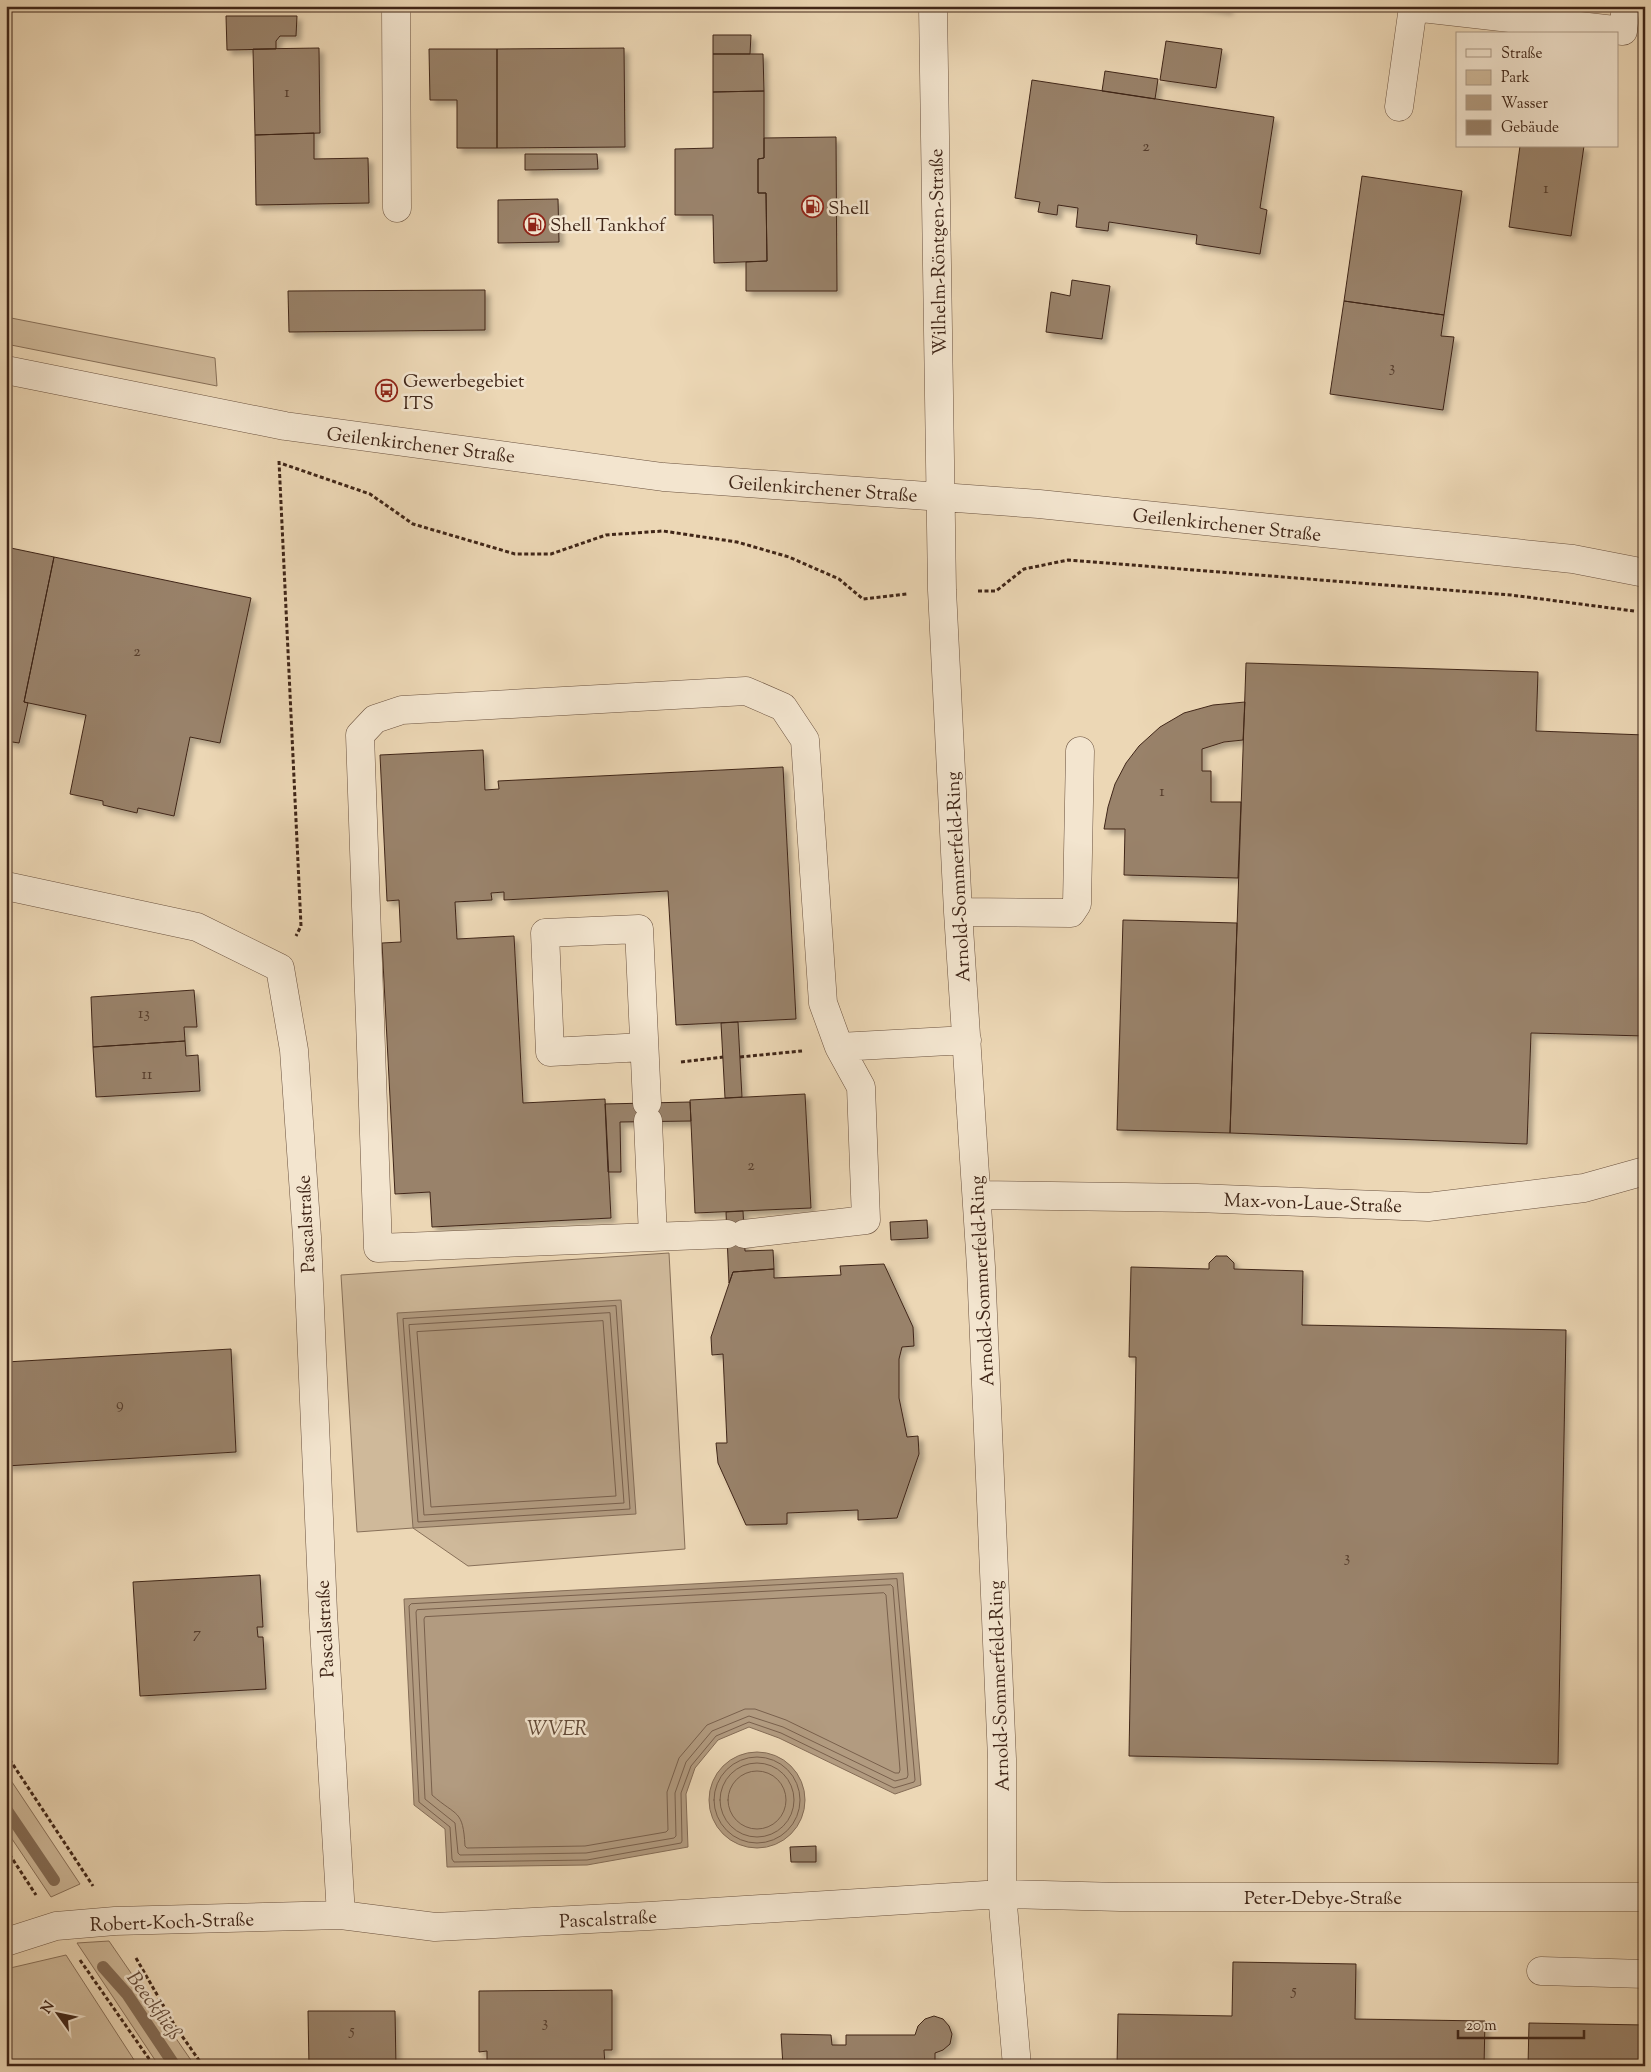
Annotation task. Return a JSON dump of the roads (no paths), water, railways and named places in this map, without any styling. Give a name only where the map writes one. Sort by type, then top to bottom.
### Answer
[{"type":"street","points":[[396,6],[397,208]]},
{"type":"street","name":"Wilhelm-Röntgen-Straße","points":[[933,6],[941,497]]},
{"type":"street","points":[[1400,107],[1413,7],[1623,31],[1626,6]]},
{"type":"street","name":"Geilenkirchener Straße","points":[[6,370],[285,426],[663,477],[1039,504],[1573,559],[1645,573]]},
{"type":"street","name":"Arnold-Sommerfeld-Ring","points":[[941,497],[942,590],[958,912],[978,1195],[1002,1759],[1002,1894],[1017,2066]]},
{"type":"street","points":[[746,691],[782,707],[805,740],[823,1003],[839,1047],[861,1087],[866,1220],[735,1234],[378,1248],[360,735],[374,719],[402,710],[746,691]]},
{"type":"street","points":[[958,912],[1071,913],[1077,904],[1080,751]]},
{"type":"street","name":"Pascalstraße","points":[[6,886],[198,927],[280,968],[294,1050],[305,1207],[323,1612],[340,1915],[435,1927],[1002,1894]]},
{"type":"street","points":[[644,1047],[550,1052],[545,933],[639,929],[653,1237]]},
{"type":"street","points":[[839,1047],[967,1040]]},
{"type":"street","name":"Max-von-Laue-Straße","points":[[978,1195],[1197,1198],[1428,1206],[1584,1188],[1645,1172]]},
{"type":"street","name":"Peter-Debye-Straße","points":[[1002,1894],[1645,1897]]},
{"type":"street","name":"Robert-Koch-Straße","points":[[6,1942],[56,1926],[115,1921],[340,1915]]},
{"type":"street","points":[[1541,1971],[1645,1974]]},
{"type":"water","points":[[621,1300],[636,1514],[413,1528],[397,1313]]},
{"type":"water","name":"WVER","points":[[903,1573],[921,1785],[895,1794],[779,1738],[749,1727],[718,1740],[695,1768],[686,1794],[688,1847],[587,1865],[447,1867],[445,1829],[414,1805],[404,1599]]},
{"type":"water","points":[[757,1752],[775,1756],[791,1766],[801,1782],[805,1800],[801,1818],[791,1834],[775,1844],[757,1848],[739,1844],[723,1834],[713,1818],[709,1800],[713,1782],[723,1766],[739,1756]]},
{"type":"waterway","name":"Beeckfließ","points":[[6,1809],[54,1880]]},
{"type":"waterway","name":"Beeckfließ","points":[[103,1967],[127,1994],[175,2066]]},
{"type":"place","name":"Shell","points":[[812,207]]},
{"type":"place","name":"Shell Tankhof","points":[[534,224]]},
{"type":"place","name":"Gewerbegebiet ITS","points":[[387,391]]}]
